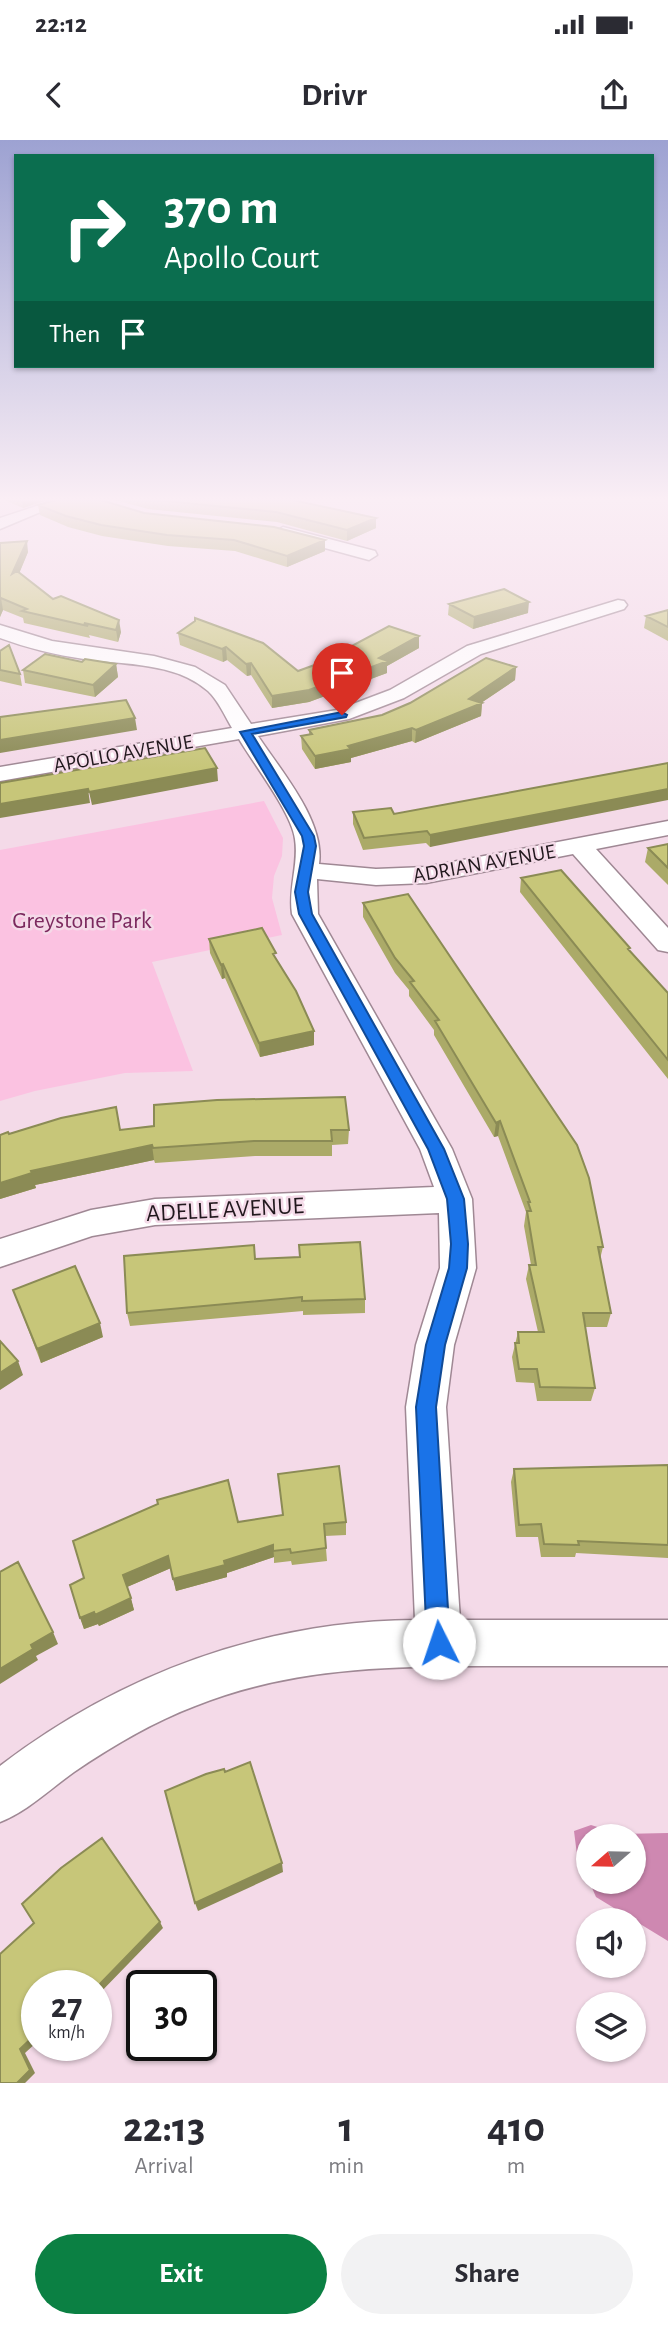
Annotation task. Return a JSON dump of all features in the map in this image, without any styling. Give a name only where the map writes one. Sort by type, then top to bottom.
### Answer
[{"type":"street","name":"APOLLO AVENUE","points":[[0,774],[358,710],[397,694],[474,649],[618,606]]},
{"type":"street","points":[[4,636],[65,649],[158,661],[197,674],[218,689],[304,826],[310,846],[301,892],[305,914],[436,1149],[455,1199],[460,1244],[458,1268],[435,1345],[426,1407],[439,1643]]},
{"type":"street","name":"ADRIAN AVENUE","points":[[305,870],[376,877],[410,877],[668,828]]},
{"type":"street","points":[[579,845],[668,944]]},
{"type":"street","name":"ADELLE AVENUE","points":[[0,1253],[91,1223],[155,1212],[455,1199]]},
{"type":"street","points":[[0,1797],[64,1750],[106,1724],[193,1682],[258,1662],[319,1649],[359,1645],[668,1643]]},
{"type":"green space","name":"Greystone Park","points":[[264,801],[283,838],[282,856],[274,876],[272,898],[282,935],[152,962],[193,1071],[125,1073],[35,1091],[0,1101],[0,850]]},
{"type":"shaded area","points":[[646,1833],[668,1833],[668,1941],[646,1928],[646,1908],[614,1908],[595,1894],[646,1894]]},
{"type":"building","points":[[0,589],[40,589],[53,599],[61,596],[119,620],[116,630],[84,623],[88,626],[22,611],[27,609],[1,598],[0,600]]},
{"type":"building","points":[[504,589],[529,602],[474,617],[449,604]]},
{"type":"building","points":[[668,610],[668,627],[646,616]]},
{"type":"building","points":[[195,618],[263,643],[298,671],[320,663],[389,626],[419,636],[379,658],[388,661],[309,690],[272,696],[251,663],[246,664],[226,647],[222,649],[178,633],[195,621]]},
{"type":"building","points":[[9,645],[20,674],[0,670],[0,651]]},
{"type":"building","points":[[45,654],[82,662],[85,659],[116,664],[93,685],[23,670]]},
{"type":"building","points":[[486,658],[516,667],[469,699],[482,703],[416,730],[412,728],[348,746],[351,749],[315,756],[301,736],[312,734],[309,730],[382,715],[410,703]]},
{"type":"building","points":[[126,700],[135,718],[0,740],[0,717]]},
{"type":"building","points":[[205,748],[217,768],[89,792],[88,789],[0,804],[0,783]]},
{"type":"building","points":[[668,763],[668,789],[430,835],[427,831],[364,838],[353,812],[391,808],[394,814]]},
{"type":"building","points":[[668,844],[668,868],[648,848]]},
{"type":"building","points":[[561,870],[668,993],[668,1060],[521,878]]},
{"type":"building","points":[[408,894],[577,1145],[589,1178],[603,1247],[598,1247],[611,1313],[583,1313],[595,1388],[540,1387],[537,1369],[519,1369],[515,1343],[519,1343],[518,1332],[544,1332],[529,1265],[536,1265],[527,1211],[531,1211],[530,1202],[500,1121],[496,1123],[435,1021],[439,1020],[410,982],[414,981],[395,958],[363,903]]},
{"type":"building","points":[[262,928],[314,1031],[259,1043],[209,939]]},
{"type":"building","points":[[345,1097],[349,1130],[331,1130],[332,1141],[254,1141],[153,1148],[152,1145],[31,1171],[32,1173],[0,1183],[0,1135],[61,1118],[116,1107],[120,1130],[154,1126],[154,1105],[217,1100]]},
{"type":"building","points":[[360,1242],[365,1299],[302,1301],[302,1297],[127,1313],[124,1256],[254,1245],[255,1259],[300,1257],[299,1245]]},
{"type":"building","points":[[75,1266],[100,1323],[37,1349],[13,1290]]},
{"type":"building","points":[[0,1341],[18,1361],[0,1373]]},
{"type":"building","points":[[668,1465],[668,1545],[578,1541],[579,1545],[544,1544],[541,1524],[519,1525],[514,1469]]},
{"type":"building","points":[[339,1466],[346,1522],[324,1524],[326,1548],[291,1553],[290,1549],[273,1551],[273,1545],[224,1561],[225,1565],[173,1579],[168,1556],[123,1575],[131,1598],[95,1615],[94,1612],[80,1618],[70,1585],[84,1578],[73,1541],[158,1504],[157,1500],[228,1480],[238,1522],[283,1515],[278,1474]]},
{"type":"building","points":[[18,1562],[53,1632],[31,1645],[33,1649],[0,1669],[0,1572]]},
{"type":"building","points":[[250,1762],[282,1863],[195,1903],[165,1791],[206,1774],[224,1769],[225,1772]]},
{"type":"building","points":[[102,1838],[160,1922],[112,1972],[21,1970],[21,2061],[26,2061],[30,2070],[17,2083],[0,2083],[0,1954],[34,1923],[22,1904],[61,1868]]},
{"type":"route","points":[[342,715],[246,732],[282,788],[308,836],[310,846],[301,892],[305,914],[436,1149],[455,1199],[460,1244],[458,1268],[435,1345],[426,1407],[439,1643]]}]
